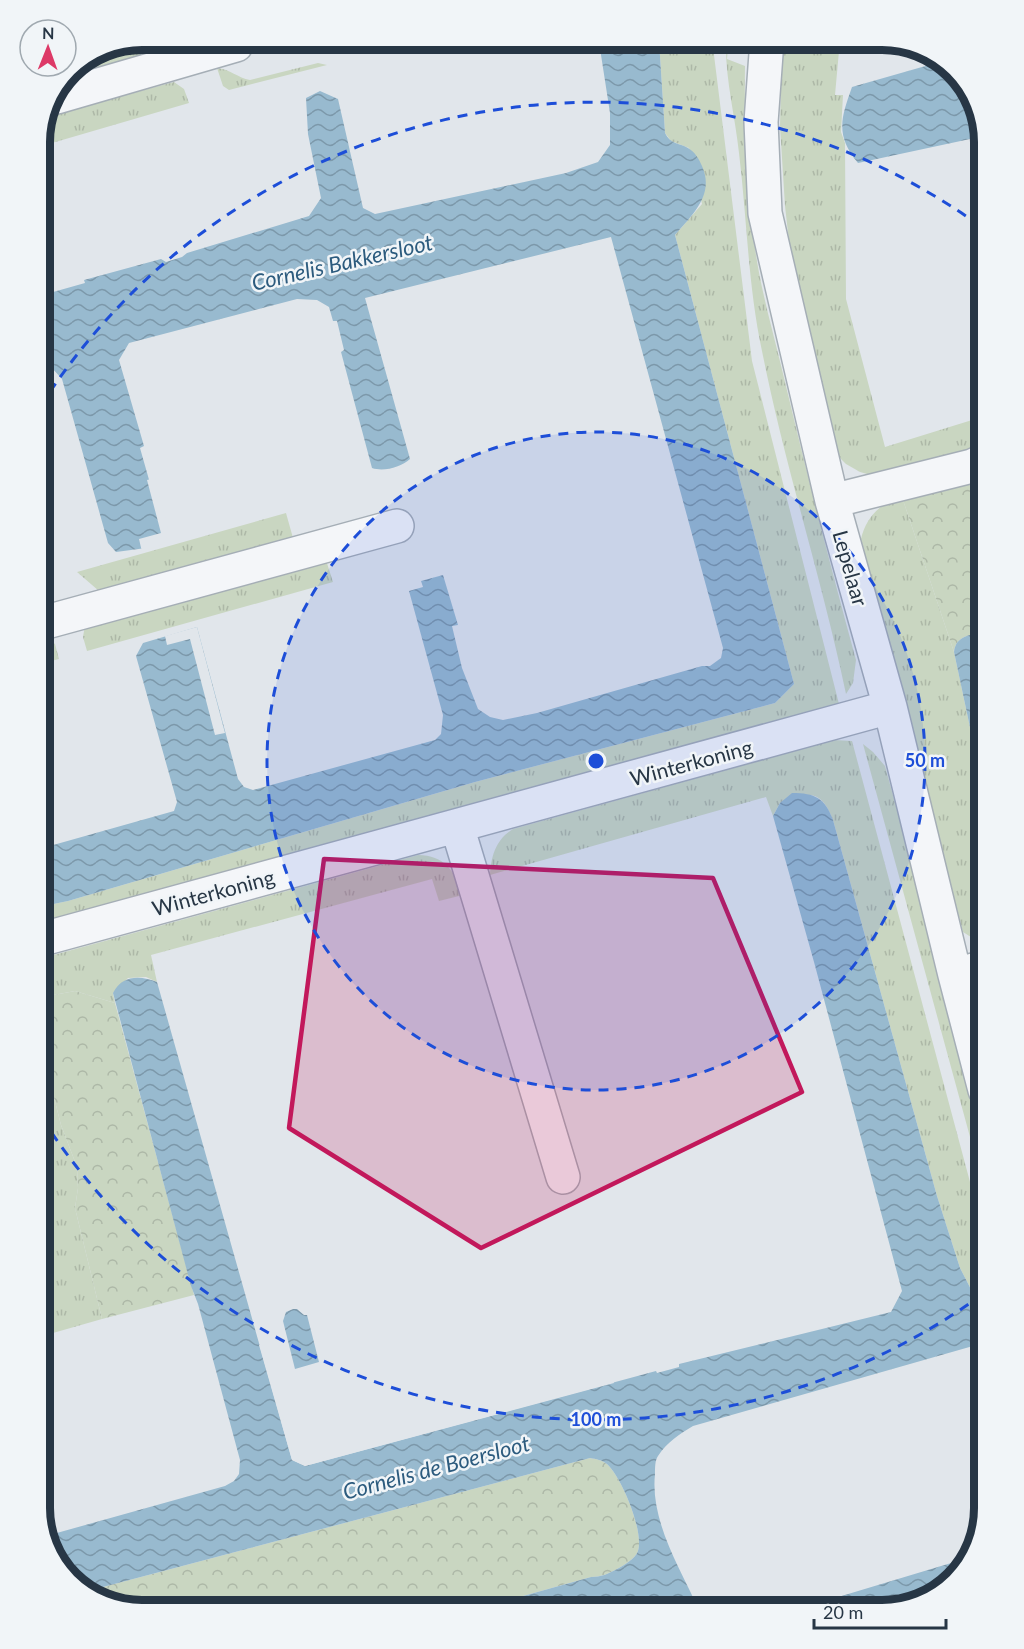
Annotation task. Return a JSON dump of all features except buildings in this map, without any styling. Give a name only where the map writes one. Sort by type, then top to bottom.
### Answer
[{"type":"street","points":[[63,95],[222,49]]},
{"type":"street","name":"Lepelaar","points":[[766,50],[761,122],[765,213],[832,501],[890,707],[970,971],[974,1003]]},
{"type":"street","points":[[832,501],[974,465]]},
{"type":"street","points":[[50,621],[398,526]]},
{"type":"street","name":"Winterkoning","points":[[49,937],[890,707]]},
{"type":"street","points":[[457,826],[563,1177]]},
{"type":"highlighted area","points":[[324,859],[713,878],[802,1092],[481,1248],[289,1128]]},
{"type":"green space","points":[[153,49],[156,57],[74,80],[81,72],[112,54],[130,50]]},
{"type":"green space","points":[[660,50],[714,50],[752,361],[839,704],[834,708],[49,927],[49,905],[475,782],[775,703],[794,684],[675,235],[702,204],[689,148],[671,141],[665,133]]},
{"type":"green space","points":[[726,50],[728,50],[727,59],[745,66],[748,180],[761,282],[856,660],[853,683],[846,694],[781,437],[757,327],[739,153],[727,69]]},
{"type":"green space","points":[[782,50],[839,50],[835,95],[843,95],[841,132],[845,143],[846,299],[885,447],[974,419],[974,449],[878,477],[860,472],[839,457],[792,268],[780,126]]},
{"type":"green space","points":[[318,63],[327,65],[229,90],[223,86],[217,68],[250,80]]},
{"type":"green space","points":[[174,82],[184,89],[189,103],[52,143],[50,136],[54,114]]},
{"type":"green space","points":[[974,474],[974,634],[961,639],[955,646],[954,652],[902,497]]},
{"type":"green space","points":[[902,497],[954,652],[974,746],[974,939],[963,932],[861,539],[871,517],[894,499]]},
{"type":"green space","points":[[286,513],[293,538],[99,591],[77,572]]},
{"type":"green space","points":[[325,557],[333,582],[87,651],[83,637],[85,625]]},
{"type":"green space","points":[[50,640],[55,644],[59,659],[50,661]]},
{"type":"green space","points":[[834,740],[852,741],[974,1197],[974,1295],[960,1268],[937,1196],[833,820],[823,802],[818,797],[805,795],[780,803],[773,816],[766,797],[490,875],[492,861],[499,843],[513,829]]},
{"type":"green space","points":[[863,744],[885,766],[939,964],[974,1106],[974,1152]]},
{"type":"green space","points":[[418,855],[442,861],[452,872],[463,895],[439,901],[432,879],[151,955],[157,982],[146,977],[128,978],[113,993],[115,1003],[75,991],[49,996],[49,956]]},
{"type":"green space","points":[[75,991],[115,1003],[194,1295],[102,1319],[75,1208],[78,1188],[77,1167],[61,1125],[49,1079],[49,996]]},
{"type":"green space","points":[[49,1079],[61,1125],[77,1167],[78,1188],[75,1208],[102,1319],[49,1334]]},
{"type":"green space","points":[[590,1458],[607,1464],[613,1471],[625,1492],[638,1531],[638,1551],[629,1562],[614,1571],[511,1600],[136,1599],[112,1595],[98,1588]]},
{"type":"water","name":"Cornelis Bakkersloot","points":[[600,50],[660,50],[665,133],[672,141],[695,154],[701,163],[706,186],[700,204],[675,235],[794,684],[775,703],[475,782],[49,905],[49,846],[174,811],[177,802],[136,656],[143,643],[197,627],[238,779],[244,787],[253,790],[435,740],[441,734],[443,715],[409,591],[423,587],[421,581],[443,575],[458,625],[452,626],[462,668],[478,709],[490,717],[503,720],[537,713],[702,666],[710,666],[721,658],[723,648],[611,237],[365,298],[410,459],[392,468],[372,468],[341,352],[344,350],[337,321],[333,321],[329,307],[317,300],[297,299],[129,343],[119,360],[144,446],[140,448],[165,536],[146,548],[116,552],[108,543],[62,379],[50,367],[50,293],[85,283],[84,280],[161,259],[166,262],[187,253],[309,216],[321,198],[308,134],[306,98],[320,91],[338,99],[363,208],[375,214],[566,173],[598,162],[610,145],[610,113]]},
{"type":"water","points":[[932,64],[952,81],[965,101],[973,124],[974,138],[858,163],[846,144],[842,126],[852,87]]},
{"type":"water","points":[[974,634],[974,746],[954,652],[958,642]]},
{"type":"water","name":"Cornelis de Boersloot","points":[[792,793],[807,794],[823,802],[833,820],[937,1196],[960,1268],[974,1295],[974,1345],[693,1426],[670,1442],[656,1462],[657,1509],[668,1544],[694,1600],[511,1600],[604,1575],[629,1562],[638,1551],[638,1531],[625,1492],[607,1464],[590,1458],[98,1588],[81,1577],[65,1558],[53,1534],[225,1486],[234,1481],[239,1474],[240,1460],[113,993],[121,983],[132,978],[144,978],[157,982],[292,1460],[305,1466],[656,1371],[657,1373],[679,1367],[679,1364],[891,1312],[902,1291],[773,816],[780,803]]},
{"type":"water","points":[[293,1309],[307,1315],[319,1362],[295,1369],[283,1321],[286,1312]]},
{"type":"water","points":[[956,1562],[943,1577],[912,1595],[882,1600],[828,1600]]},
{"type":"pier","points":[[155,478],[168,536],[163,544],[142,552],[139,539],[161,533],[147,480]]},
{"type":"pier","points":[[197,627],[225,733],[215,735],[190,639],[167,645],[165,636]]},
{"type":"pier","points":[[262,1344],[294,1458],[306,1463],[613,1380],[614,1383],[305,1466],[292,1460],[259,1345]]}]
